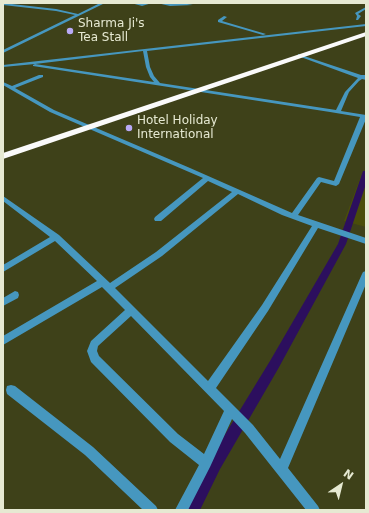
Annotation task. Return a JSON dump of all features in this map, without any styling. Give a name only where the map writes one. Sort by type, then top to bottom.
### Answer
[{"type":"highway","points":[[3,152],[365,35]]},
{"type":"highway","points":[[3,156],[85,126]]},
{"type":"street","points":[[3,52],[103,3]]},
{"type":"street","points":[[133,3],[140,5],[150,3]]},
{"type":"street","points":[[159,3],[170,5],[191,5]]},
{"type":"street","points":[[3,4],[56,10],[78,15]]},
{"type":"street","points":[[356,18],[359,16],[356,14],[366,8]]},
{"type":"street","points":[[225,17],[219,21],[270,36]]},
{"type":"street","points":[[3,66],[366,25]]},
{"type":"street","points":[[145,50],[148,67],[152,77],[159,84]]},
{"type":"street","points":[[300,56],[363,78]]},
{"type":"street","points":[[25,64],[200,89],[338,111],[365,117],[336,184],[319,179],[294,216]]},
{"type":"street","points":[[338,111],[347,92],[366,75]]},
{"type":"street","points":[[11,88],[41,76]]},
{"type":"street","points":[[3,83],[52,111],[236,192],[316,225],[366,241]]},
{"type":"street","points":[[158,218],[207,178]]},
{"type":"street","points":[[3,341],[106,285],[159,254],[236,192]]},
{"type":"street","points":[[3,198],[56,238],[106,285],[233,412],[249,429],[314,510]]},
{"type":"street","points":[[209,389],[264,308],[316,225]]},
{"type":"street","points":[[3,269],[56,238]]},
{"type":"street","points":[[282,470],[366,274]]},
{"type":"street","points":[[3,302],[15,295]]},
{"type":"street","points":[[131,310],[94,344],[92,351],[95,359],[174,438],[206,464]]},
{"type":"street","points":[[11,390],[89,451],[152,510]]},
{"type":"street","points":[[181,510],[233,412]]},
{"type":"shaded area","points":[[361,176],[366,177],[366,227],[344,221]]},
{"type":"waterway","points":[[192,510],[215,464],[274,365],[342,244],[366,173]]},
{"type":"place","name":"Sharma Ji's Tea Stall","points":[[70,31]]},
{"type":"place","name":"Hotel Holiday International","points":[[129,128]]}]
